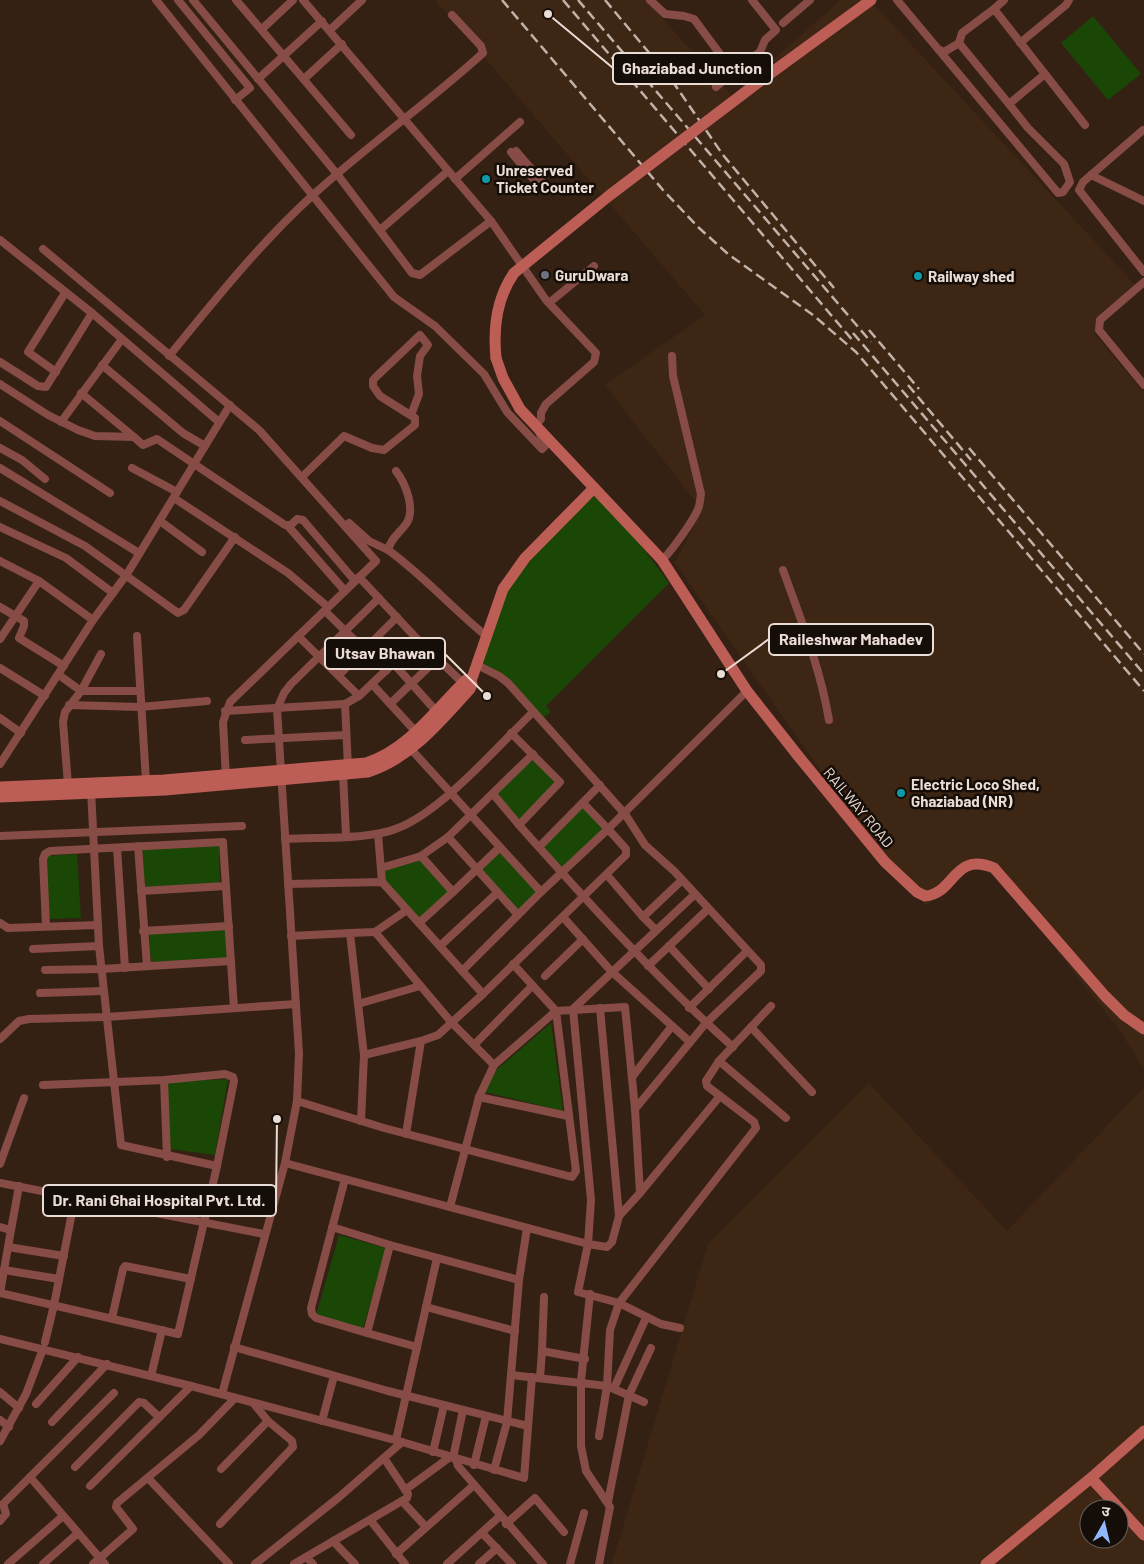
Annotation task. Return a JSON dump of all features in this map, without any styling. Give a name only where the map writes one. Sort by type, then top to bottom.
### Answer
[{"type":"street","points":[[156,0],[394,297],[435,326],[484,374],[507,412],[542,449],[545,446],[533,423],[542,419],[541,413],[546,404],[594,362],[596,357],[592,349],[549,303],[528,276],[491,221],[303,0]]},
{"type":"street","points":[[178,0],[250,88]]},
{"type":"street","points":[[193,0],[416,275],[420,274],[491,221]]},
{"type":"street","points":[[236,0],[351,135]]},
{"type":"street","points":[[262,29],[293,0]]},
{"type":"street","points":[[330,30],[362,0]]},
{"type":"street","points":[[650,0],[665,14],[694,19],[731,70],[735,71]]},
{"type":"street","points":[[716,87],[760,52],[765,40],[776,30],[752,0]]},
{"type":"street","points":[[783,23],[810,0]]},
{"type":"street","name":"RAILWAY ROAD","points":[[871,0],[610,195],[514,274],[507,282],[498,307],[494,338],[496,358],[502,378],[520,409],[662,560],[747,691],[885,862],[917,892],[925,896],[938,893],[950,878],[964,867],[974,863],[994,868],[1105,996],[1124,1015],[1144,1028]]},
{"type":"street","points":[[897,0],[1058,193],[1063,192],[1070,182],[1064,164],[1028,128],[958,42]]},
{"type":"street","points":[[938,49],[944,52],[958,42],[962,33],[1004,0]]},
{"type":"street","points":[[1020,43],[1066,5],[1069,0]]},
{"type":"street","points":[[994,9],[1085,125]]},
{"type":"street","points":[[168,356],[261,246],[313,195],[483,53],[481,46],[452,15]]},
{"type":"street","points":[[235,100],[286,57],[322,21]]},
{"type":"street","points":[[304,79],[342,44]]},
{"type":"street","points":[[1009,104],[1045,74]]},
{"type":"street","points":[[455,179],[520,122]]},
{"type":"street","points":[[1143,130],[1080,185],[1079,190],[1144,272]]},
{"type":"street","points":[[538,186],[513,151],[548,188]]},
{"type":"street","points":[[380,230],[448,171]]},
{"type":"street","points":[[1092,175],[1144,200]]},
{"type":"street","points":[[0,240],[92,313],[219,422]]},
{"type":"street","points":[[43,250],[168,356],[260,430],[376,561],[230,702],[225,711],[223,722],[226,779]]},
{"type":"street","points":[[549,303],[594,266]]},
{"type":"street","points":[[1144,282],[1100,320],[1099,330],[1144,385]]},
{"type":"street","points":[[56,372],[28,352],[65,293]]},
{"type":"street","points":[[0,362],[42,387],[49,384],[92,313]]},
{"type":"street","points":[[302,477],[344,436],[372,448],[384,450],[415,425],[415,418],[411,414],[375,391],[373,380],[420,335],[428,345],[420,356],[417,376],[419,394],[411,414]]},
{"type":"street","points":[[61,422],[81,392],[122,339]]},
{"type":"street","points":[[662,560],[672,551],[680,535],[698,510],[701,494],[673,376],[672,356]]},
{"type":"street","points":[[102,365],[172,424],[205,446]]},
{"type":"street","points":[[0,384],[61,422],[95,436],[134,436]]},
{"type":"street","points":[[81,392],[143,445],[157,439],[193,465],[288,526],[345,591]]},
{"type":"street","points":[[0,764],[93,620],[126,574],[160,521],[230,405]]},
{"type":"street","points":[[0,421],[110,493]]},
{"type":"street","points":[[0,448],[22,460],[45,479]]},
{"type":"street","points":[[0,468],[139,553]]},
{"type":"street","points":[[132,468],[175,495],[288,573],[327,609],[345,631],[386,672]]},
{"type":"street","points":[[388,550],[390,541],[407,523],[410,511],[403,480],[396,471]]},
{"type":"street","points":[[312,488],[369,541],[388,550],[438,590],[449,605],[485,635]]},
{"type":"street","points":[[0,797],[91,789],[146,781],[226,779],[347,771],[368,772],[385,767],[469,685],[503,588],[525,558],[594,488]]},
{"type":"street","points":[[0,501],[85,546],[126,574],[175,612],[181,612],[235,537]]},
{"type":"street","points":[[288,526],[297,520],[303,520],[357,579],[379,598],[418,640],[469,685]]},
{"type":"street","points":[[160,521],[202,552]]},
{"type":"street","points":[[0,527],[66,558],[113,593]]},
{"type":"street","points":[[0,561],[40,581],[93,620]]},
{"type":"street","points":[[783,570],[812,647],[823,684],[829,720]]},
{"type":"street","points":[[0,639],[40,581]]},
{"type":"street","points":[[222,1394],[285,1162],[297,1101],[299,1052],[279,774],[277,709],[284,693],[319,654],[379,598]]},
{"type":"street","points":[[0,607],[25,623],[19,638],[64,666]]},
{"type":"street","points":[[339,675],[397,617]]},
{"type":"street","points":[[137,636],[146,781]]},
{"type":"street","points":[[298,636],[319,654],[359,696]]},
{"type":"street","points":[[225,711],[345,704],[359,696],[418,640]]},
{"type":"street","points":[[68,785],[64,722],[69,705],[81,691],[101,654]]},
{"type":"street","points":[[391,703],[437,658]]},
{"type":"street","points":[[394,664],[436,711]]},
{"type":"street","points":[[477,665],[508,682],[625,814],[645,845],[682,880],[761,964],[761,971],[706,1023],[635,1109]]},
{"type":"street","points":[[0,668],[45,696]]},
{"type":"street","points":[[58,674],[81,691],[140,690]]},
{"type":"street","points":[[372,684],[416,732]]},
{"type":"street","points":[[408,746],[416,732],[436,711],[469,685]]},
{"type":"street","points":[[462,971],[541,892],[625,814],[747,691]]},
{"type":"street","points":[[69,705],[140,706],[207,701]]},
{"type":"street","points":[[345,704],[346,835]]},
{"type":"street","points":[[285,839],[378,834],[398,828],[421,816],[450,792],[533,712]]},
{"type":"street","points":[[0,718],[21,733]]},
{"type":"street","points":[[511,733],[560,782],[519,825]]},
{"type":"street","points":[[245,740],[346,735]]},
{"type":"street","points":[[408,746],[541,892]]},
{"type":"street","points":[[381,868],[402,864],[421,856],[448,837],[533,754]]},
{"type":"street","points":[[0,787],[68,785],[91,789],[165,790],[226,779]]},
{"type":"street","points":[[539,847],[600,785]]},
{"type":"street","points":[[91,789],[99,946],[121,1145],[167,1157],[217,1166]]},
{"type":"street","points":[[494,794],[583,898],[689,1008],[732,1047]]},
{"type":"street","points":[[364,1055],[438,1035],[607,875],[628,852],[582,802]]},
{"type":"street","points":[[0,836],[242,826]]},
{"type":"street","points":[[378,834],[382,882],[483,994]]},
{"type":"street","points":[[448,837],[518,915]]},
{"type":"street","points":[[46,926],[45,854],[50,851],[223,842],[234,1008]]},
{"type":"street","points":[[138,846],[147,966]]},
{"type":"street","points":[[419,923],[500,847]]},
{"type":"street","points":[[117,848],[125,968]]},
{"type":"street","points":[[421,856],[453,892]]},
{"type":"street","points":[[607,875],[656,930]]},
{"type":"street","points":[[643,917],[682,880]]},
{"type":"street","points":[[288,884],[382,882]]},
{"type":"street","points":[[141,891],[226,886]]},
{"type":"street","points":[[440,946],[497,893]]},
{"type":"street","points":[[573,1009],[633,950],[695,894]]},
{"type":"street","points":[[648,966],[708,909]]},
{"type":"street","points":[[291,936],[375,932],[407,910]]},
{"type":"street","points":[[564,916],[611,971],[690,1042]]},
{"type":"street","points":[[0,923],[8,928],[98,925]]},
{"type":"street","points":[[143,931],[229,926]]},
{"type":"street","points":[[375,932],[452,1023],[494,1065]]},
{"type":"street","points":[[350,933],[364,1055],[361,1121]]},
{"type":"street","points":[[544,976],[583,939]]},
{"type":"street","points":[[33,949],[99,946]]},
{"type":"street","points":[[669,946],[708,989]]},
{"type":"street","points":[[689,1008],[747,951]]},
{"type":"street","points":[[45,970],[125,968],[231,961]]},
{"type":"street","points":[[297,1101],[406,1134],[572,1177],[576,1172],[556,1011],[512,964]]},
{"type":"street","points":[[358,1004],[420,986]]},
{"type":"street","points":[[474,1045],[532,986]]},
{"type":"street","points":[[40,993],[104,991]]},
{"type":"street","points":[[0,1039],[20,1021],[29,1018],[106,1017],[296,1004]]},
{"type":"street","points":[[599,1436],[610,1387],[610,1330],[619,1303],[756,1128],[754,1122],[706,1083],[707,1078],[732,1047],[771,1006]]},
{"type":"street","points":[[450,1208],[479,1097],[494,1065],[556,1011],[573,1009],[622,1007],[627,1010],[640,1193]]},
{"type":"street","points":[[285,1162],[450,1208],[588,1244],[607,1247],[612,1242],[619,1216],[600,1008]]},
{"type":"street","points":[[573,1009],[591,1200],[588,1244],[578,1292],[619,1303],[646,1318],[680,1328]]},
{"type":"street","points":[[632,1077],[672,1026]]},
{"type":"street","points":[[750,1027],[812,1092]]},
{"type":"street","points":[[406,1134],[421,1041]]},
{"type":"street","points":[[719,1062],[786,1118]]},
{"type":"street","points":[[19,1186],[0,1293],[178,1334],[217,1166],[233,1076],[225,1074],[164,1080],[44,1085]]},
{"type":"street","points":[[164,1080],[167,1157]]},
{"type":"street","points":[[619,1216],[720,1096]]},
{"type":"street","points":[[479,1097],[568,1116]]},
{"type":"street","points":[[0,1164],[24,1098]]},
{"type":"street","points":[[345,1179],[312,1314],[316,1318],[417,1347]]},
{"type":"street","points":[[0,1184],[19,1186],[264,1234]]},
{"type":"street","points":[[0,1441],[19,1408],[44,1345],[60,1279],[75,1197]]},
{"type":"street","points":[[0,1227],[11,1230]]},
{"type":"street","points":[[332,1227],[390,1245],[519,1280]]},
{"type":"street","points":[[494,1470],[507,1422],[519,1280],[527,1228]]},
{"type":"street","points":[[367,1333],[390,1245]]},
{"type":"street","points":[[8,1247],[64,1256]]},
{"type":"street","points":[[255,1564],[338,1498],[384,1458],[399,1441],[437,1258]]},
{"type":"street","points":[[112,1318],[125,1266],[191,1279]]},
{"type":"street","points":[[4,1270],[60,1279]]},
{"type":"street","points":[[590,1294],[585,1358],[581,1382],[582,1461],[592,1480],[608,1502]]},
{"type":"street","points":[[540,1378],[544,1297]]},
{"type":"street","points":[[426,1307],[515,1331]]},
{"type":"street","points":[[610,1387],[646,1318]]},
{"type":"street","points":[[151,1376],[162,1330]]},
{"type":"street","points":[[0,1339],[44,1345],[78,1357],[399,1441],[524,1478],[532,1377]]},
{"type":"street","points":[[234,1347],[408,1396],[528,1426]]},
{"type":"street","points":[[599,1564],[609,1516],[608,1502],[629,1395],[651,1348]]},
{"type":"street","points":[[542,1351],[585,1358]]},
{"type":"street","points":[[36,1404],[78,1357]]},
{"type":"street","points":[[52,1422],[107,1364]]},
{"type":"street","points":[[511,1375],[610,1387],[644,1402]]},
{"type":"street","points":[[322,1421],[334,1376]]},
{"type":"street","points":[[90,1486],[191,1386]]},
{"type":"street","points":[[0,1392],[19,1408]]},
{"type":"street","points":[[0,1521],[6,1514],[3,1504],[114,1393]]},
{"type":"street","points":[[93,1564],[103,1561],[132,1532],[132,1527],[116,1505],[199,1435],[235,1398]]},
{"type":"street","points":[[75,1466],[139,1402],[144,1403],[159,1417]]},
{"type":"street","points":[[220,1524],[293,1447],[292,1441],[268,1421],[254,1404]]},
{"type":"street","points":[[433,1452],[444,1405]]},
{"type":"street","points":[[463,1410],[453,1458],[506,1524],[543,1564]]},
{"type":"street","points":[[474,1464],[486,1416]]},
{"type":"street","points":[[0,1420],[9,1427]]},
{"type":"street","points":[[221,1469],[268,1421]]},
{"type":"street","points":[[986,1564],[1091,1478],[1144,1431]]},
{"type":"street","points":[[294,1564],[371,1521],[408,1497],[384,1458]]},
{"type":"street","points":[[405,1490],[453,1458]]},
{"type":"street","points":[[30,1477],[103,1561]]},
{"type":"street","points":[[148,1478],[229,1564]]},
{"type":"street","points":[[1091,1478],[1144,1535]]},
{"type":"street","points":[[396,1554],[474,1485]]},
{"type":"street","points":[[506,1524],[535,1498],[564,1532]]},
{"type":"street","points":[[402,1501],[426,1528]]},
{"type":"street","points":[[570,1564],[584,1513]]},
{"type":"street","points":[[8,1564],[63,1516]]},
{"type":"street","points":[[447,1564],[500,1516]]},
{"type":"street","points":[[371,1521],[404,1564]]},
{"type":"street","points":[[43,1564],[78,1533]]},
{"type":"street","points":[[482,1533],[512,1564]]},
{"type":"street","points":[[333,1541],[355,1564]]},
{"type":"street","points":[[480,1564],[497,1548]]},
{"type":"street","points":[[306,1557],[313,1564]]},
{"type":"shaded area","points":[[435,0],[646,0],[732,96],[841,0],[870,0],[1139,289],[1094,333],[1144,393],[1144,1069],[1118,1028],[994,872],[968,869],[926,906],[863,831],[675,563],[702,510],[605,385],[705,315]]},
{"type":"shaded area","points":[[869,1083],[1007,1231],[1144,1087],[1144,1564],[612,1564],[708,1244]]},
{"type":"green space","points":[[1093,16],[1141,74],[1108,100],[1061,43]]},
{"type":"green space","points":[[595,495],[640,544],[669,583],[546,706],[551,712],[541,719],[507,678],[489,667],[479,664],[497,606],[533,556]]},
{"type":"green space","points":[[533,759],[557,784],[519,821],[497,793]]},
{"type":"green space","points":[[582,805],[604,830],[562,869],[542,847]]},
{"type":"green space","points":[[219,844],[220,884],[145,887],[142,850]]},
{"type":"green space","points":[[499,852],[538,892],[518,911],[480,870]]},
{"type":"green space","points":[[77,854],[81,918],[49,919],[46,856]]},
{"type":"green space","points":[[420,858],[451,892],[419,921],[384,881],[383,871]]},
{"type":"green space","points":[[225,929],[227,958],[151,962],[149,933]]},
{"type":"green space","points":[[551,1023],[563,1111],[485,1092],[494,1072]]},
{"type":"green space","points":[[228,1079],[215,1155],[170,1149],[166,1082]]},
{"type":"green space","points":[[339,1235],[386,1248],[363,1329],[316,1316]]},
{"type":"railway","points":[[502,0],[663,190],[698,227],[728,254],[813,315],[856,352],[1144,691]]},
{"type":"railway","points":[[563,0],[854,342]]},
{"type":"railway","points":[[578,0],[871,342]]},
{"type":"railway","points":[[605,0],[671,79],[723,155],[834,288]]},
{"type":"railway","points":[[869,330],[919,389]]},
{"type":"railway","points":[[853,333],[1144,674]]},
{"type":"railway","points":[[908,385],[971,460]]},
{"type":"railway","points":[[969,448],[1144,654]]},
{"type":"place","name":"Ghaziabad Junction","points":[[548,14]]},
{"type":"place","name":"Unreserved Ticket Counter","points":[[486,179]]},
{"type":"place","name":"GuruDwara","points":[[545,275]]},
{"type":"place","name":"Railway shed","points":[[918,276]]},
{"type":"place","name":"Raileshwar Mahadev","points":[[721,674]]},
{"type":"place","name":"Utsav Bhawan","points":[[487,696]]},
{"type":"place","name":"Electric Loco Shed, Ghaziabad (NR)","points":[[901,793]]},
{"type":"place","name":"Dr. Rani Ghai Hospital Pvt. Ltd.","points":[[277,1119]]}]
